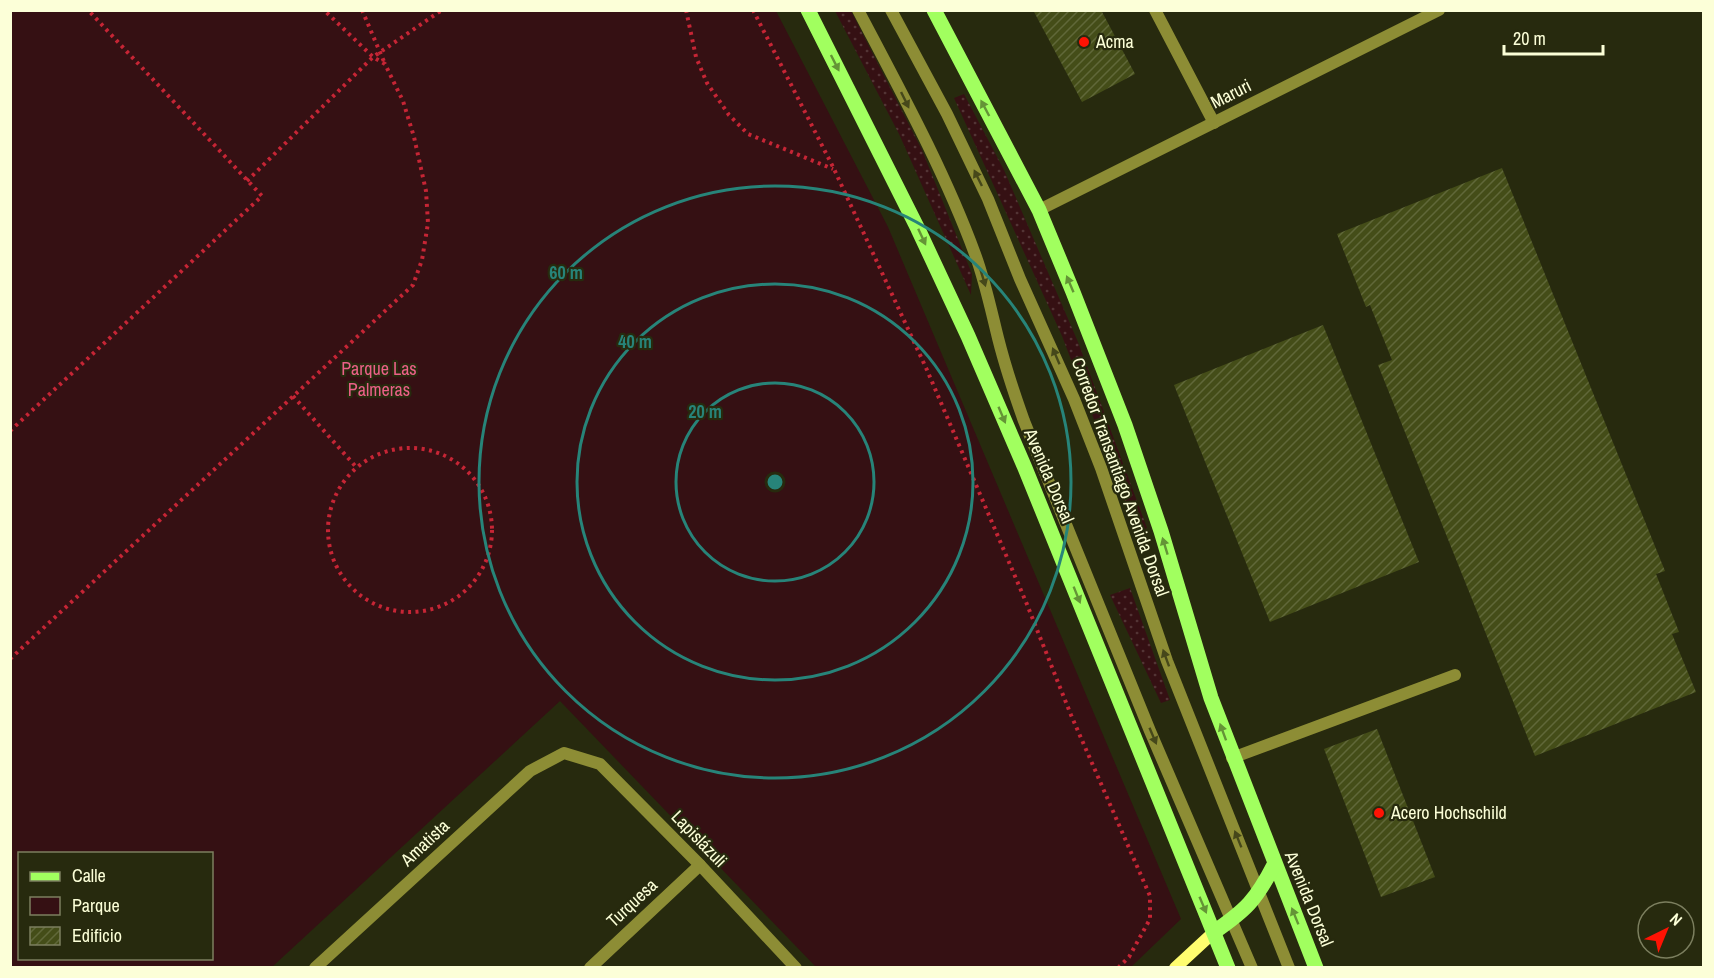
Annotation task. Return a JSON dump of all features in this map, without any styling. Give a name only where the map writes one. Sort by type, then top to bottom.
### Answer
[{"type":"main road","name":"Avenida Dorsal","points":[[808,10],[918,228],[968,336],[1025,468],[1228,968]]},
{"type":"main road","name":"Avenida Dorsal","points":[[934,10],[1039,210],[1073,292],[1125,425],[1161,531],[1210,699],[1316,968]]},
{"type":"main road","points":[[1214,932],[1232,920],[1259,894],[1274,865]]},
{"type":"street","points":[[858,10],[946,184],[964,227],[984,283],[1009,379],[1024,421],[1150,731],[1252,968]]},
{"type":"street","name":"Corredor Transantiago Avenida Dorsal","points":[[891,10],[947,114],[988,199],[1020,279],[1074,399],[1101,468],[1167,661],[1289,968]]},
{"type":"street","points":[[1155,10],[1214,123]]},
{"type":"street","name":"Maruri","points":[[1039,210],[1214,123],[1418,15],[1439,10]]},
{"type":"street","points":[[1232,758],[1455,675]]},
{"type":"street","name":"Lapislázuli","points":[[564,753],[600,764],[700,865],[796,968]]},
{"type":"street","name":"Amatista","points":[[315,968],[530,771],[564,753]]},
{"type":"street","name":"Turquesa","points":[[590,968],[700,865]]},
{"type":"street","points":[[1176,968],[1214,932]]},
{"type":"path","points":[[10,431],[262,196],[88,10]]},
{"type":"path","points":[[324,10],[373,57],[385,64]]},
{"type":"path","points":[[10,659],[413,285],[422,260],[428,223],[426,191],[403,101],[362,10]]},
{"type":"path","points":[[248,181],[373,57],[441,10]]},
{"type":"path","points":[[686,10],[700,66],[707,83],[729,115],[748,134],[834,169]]},
{"type":"path","points":[[753,10],[834,169],[927,370],[1026,602],[1071,715],[1150,896],[1150,919],[1129,957],[1118,968]]},
{"type":"path","points":[[293,396],[357,468]]},
{"type":"path","points":[[415,448],[442,455],[466,470],[482,490],[492,516],[492,542],[484,568],[468,589],[447,604],[421,612],[394,611],[369,602],[348,585],[334,561],[328,534],[331,507],[343,482],[357,468],[363,462],[388,451],[415,448]]},
{"type":"green space","name":"Parque Las Palmeras","points":[[10,11],[776,11],[888,227],[1181,919],[1131,967],[816,967],[560,701],[272,967],[11,967]]},
{"type":"green space","points":[[835,11],[851,11],[922,150],[972,274],[971,295],[899,134]]},
{"type":"green space","points":[[964,94],[1004,170],[1078,342],[1147,528],[1137,532],[1062,336],[954,98]]},
{"type":"green space","points":[[1130,588],[1170,700],[1161,703],[1110,595]]},
{"type":"building","name":"Acma","points":[[1033,10],[1101,10],[1135,74],[1082,102]]},
{"type":"building","points":[[1502,168],[1665,571],[1656,574],[1679,632],[1672,634],[1696,692],[1535,756],[1378,365],[1392,360],[1370,305],[1366,307],[1337,234]]},
{"type":"building","points":[[1323,325],[1419,562],[1270,622],[1174,385]]},
{"type":"building","name":"Acero Hochschild","points":[[1377,729],[1435,877],[1381,897],[1324,749]]},
{"type":"place","name":"Acma","points":[[1084,42]]},
{"type":"place","name":"Acero Hochschild","points":[[1379,813]]}]
